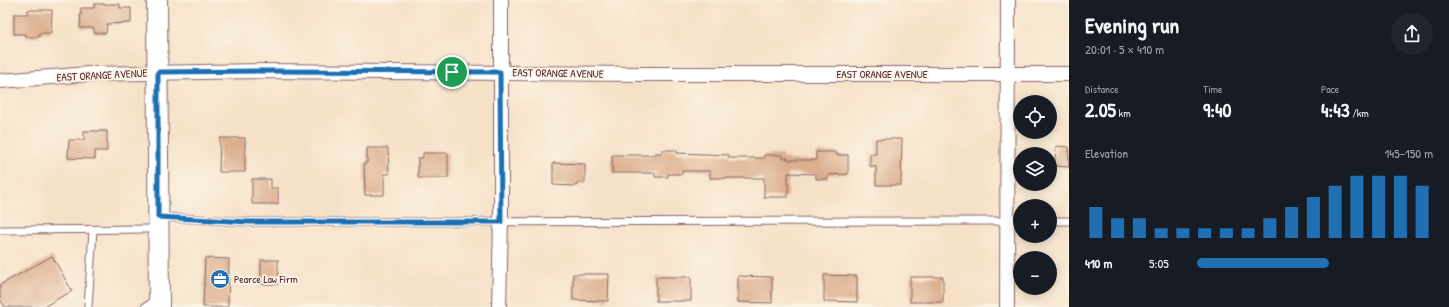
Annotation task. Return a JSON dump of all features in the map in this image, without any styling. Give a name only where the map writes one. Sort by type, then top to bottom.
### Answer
[{"type":"street","points":[[154,304],[158,223],[157,0]]},
{"type":"street","points":[[499,307],[501,222],[501,0]]},
{"type":"street","points":[[1007,307],[1013,221],[1008,74],[1008,0]]},
{"type":"street","name":"EAST ORANGE AVENUE","points":[[0,81],[89,74],[260,71],[642,74],[1069,74]]},
{"type":"lane","points":[[0,230],[93,230],[158,223],[249,222],[1013,221]]},
{"type":"lane","points":[[1057,221],[1069,221]]},
{"type":"lane","points":[[88,307],[93,230]]},
{"type":"building","points":[[94,4],[120,4],[120,8],[131,8],[131,23],[107,24],[106,33],[94,33],[94,28],[80,28],[81,8],[94,8]]},
{"type":"building","points":[[28,10],[52,10],[51,33],[39,33],[39,37],[26,37],[26,34],[14,34],[14,14],[28,14]]},
{"type":"building","points":[[84,131],[107,131],[107,151],[95,151],[95,159],[68,158],[69,140],[84,140]]},
{"type":"building","points":[[220,138],[245,138],[245,172],[219,172]]},
{"type":"building","points":[[876,139],[902,139],[901,185],[876,185],[876,167],[870,166],[870,154],[876,154]]},
{"type":"building","points":[[1056,147],[1069,147],[1069,167],[1057,166]]},
{"type":"building","points":[[367,148],[388,148],[389,174],[384,174],[384,195],[365,195],[364,163],[367,163]]},
{"type":"building","points":[[662,150],[677,150],[677,153],[729,155],[729,158],[764,158],[764,155],[782,155],[782,158],[788,158],[788,160],[816,160],[816,152],[836,152],[836,155],[848,155],[848,174],[828,175],[828,179],[816,179],[816,174],[788,173],[788,197],[764,197],[764,178],[710,178],[710,171],[682,171],[682,174],[668,174],[668,177],[655,177],[655,173],[612,173],[612,155],[655,155],[655,153],[662,153]]},
{"type":"building","points":[[423,153],[448,153],[448,178],[418,178],[418,158],[423,158]]},
{"type":"building","points":[[553,163],[585,164],[585,183],[577,183],[577,186],[553,185]]},
{"type":"building","points":[[252,179],[271,179],[271,188],[278,188],[278,204],[252,204]]},
{"type":"building","points":[[52,256],[72,291],[43,307],[5,307],[0,299],[0,285]]},
{"type":"building","name":"Pearce Law Firm","points":[[205,258],[229,259],[228,307],[203,307]]},
{"type":"building","points":[[261,260],[278,260],[278,284],[261,284]]},
{"type":"building","points":[[573,274],[609,274],[608,301],[573,300]]},
{"type":"building","points":[[824,275],[857,276],[857,302],[824,301]]},
{"type":"building","points":[[738,276],[772,277],[772,303],[738,302]]},
{"type":"building","points":[[656,277],[691,277],[691,301],[656,301]]},
{"type":"building","points":[[910,277],[943,277],[943,302],[910,302]]},
{"type":"place","name":"Pearce Law Firm","points":[[220,279]]},
{"type":"route","points":[[158,72],[452,72],[500,72],[501,222],[249,222],[158,217],[158,72]]}]
